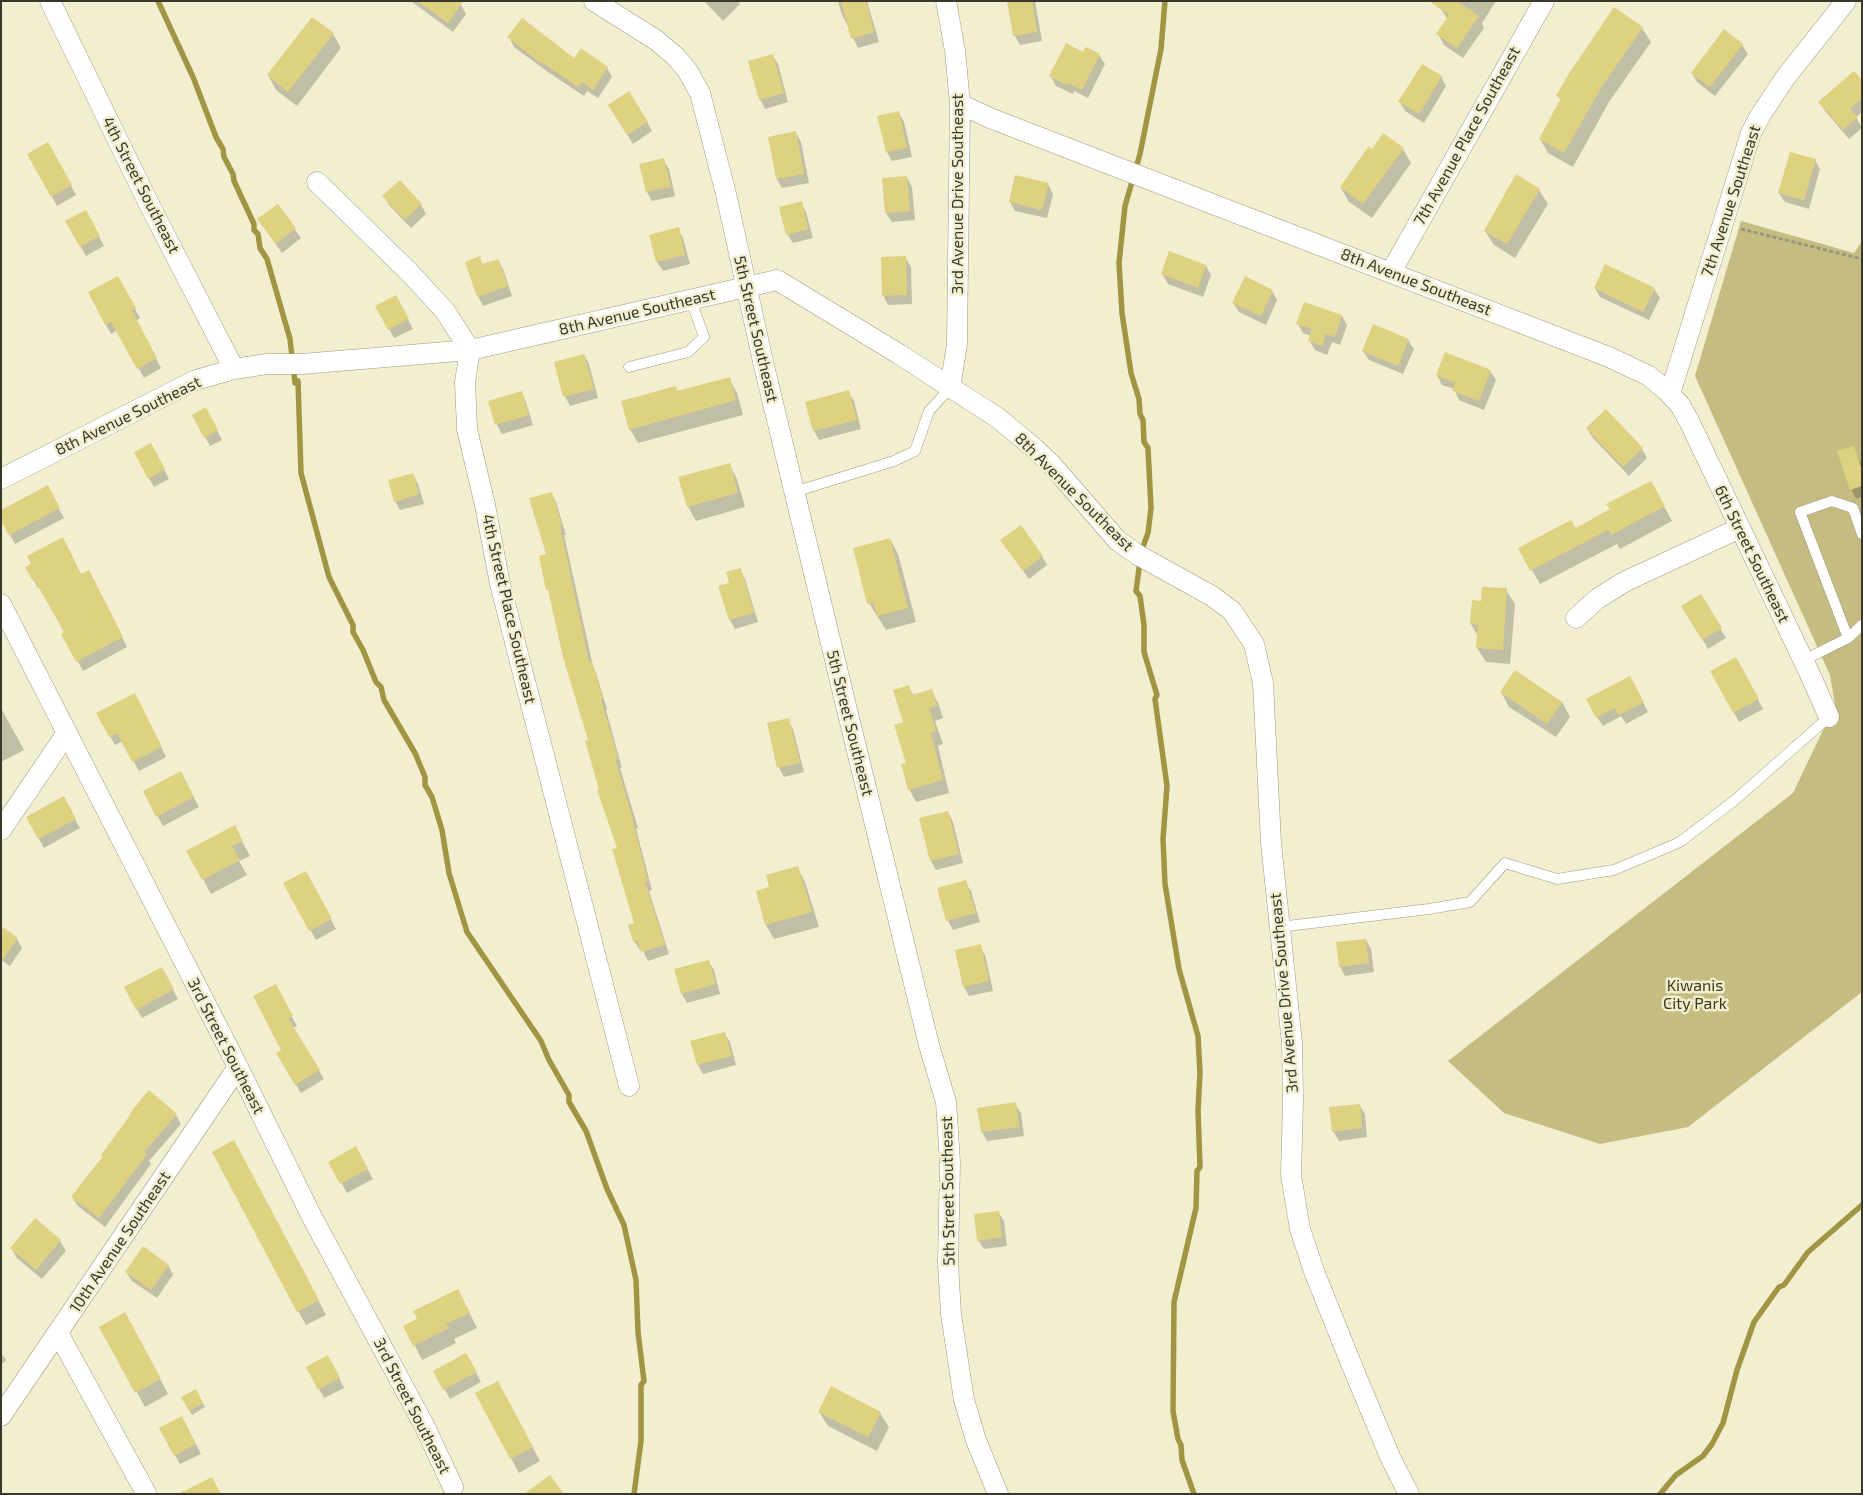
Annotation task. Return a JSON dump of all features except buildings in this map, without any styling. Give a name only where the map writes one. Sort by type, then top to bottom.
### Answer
[{"type":"street","name":"4th Street Southeast","points":[[50,1],[149,204],[234,368]]},
{"type":"street","name":"5th Street Southeast","points":[[594,1],[656,40],[676,57],[687,70],[700,93],[794,492],[929,1045],[946,1102],[950,1162],[948,1264],[951,1314],[964,1400],[976,1440],[998,1494]]},
{"type":"street","name":"3rd Avenue Drive Southeast","points":[[946,1],[955,51],[960,104],[957,344],[950,388]]},
{"type":"street","name":"7th Avenue Place Southeast","points":[[1391,272],[1544,1]]},
{"type":"street","name":"7th Avenue Southeast","points":[[1670,394],[1751,134],[1760,116],[1785,78],[1846,1]]},
{"type":"street","name":"8th Avenue Southeast","points":[[960,104],[990,118],[1082,154],[1609,357],[1649,376],[1670,394]]},
{"type":"street","points":[[318,182],[410,273],[445,311],[470,350]]},
{"type":"street","name":"8th Avenue Southeast","points":[[1,479],[196,380],[234,368],[266,364],[302,364],[470,350],[777,280],[900,354],[998,418],[1052,465],[1118,540],[1138,555],[1196,586]]},
{"type":"street","name":"4th Street Place Southeast","points":[[470,350],[465,382],[467,429],[485,505],[500,584],[630,1086]]},
{"type":"street","name":"6th Street Southeast","points":[[1670,394],[1680,405],[1689,421],[1804,660],[1829,717]]},
{"type":"street","points":[[1576,618],[1597,599],[1624,582],[1740,528]]},
{"type":"street","name":"3rd Avenue Drive Southeast","points":[[1196,586],[1232,612],[1254,644],[1263,683],[1271,843],[1292,1043],[1294,1102],[1291,1175],[1300,1229],[1315,1274],[1357,1378],[1391,1459],[1409,1494]]},
{"type":"street","name":"3rd Street Southeast","points":[[1,604],[238,1067],[312,1218],[424,1425],[453,1486]]},
{"type":"street","points":[[1,830],[67,733]]},
{"type":"street","name":"10th Avenue Southeast","points":[[1,1416],[238,1067]]},
{"type":"street","points":[[58,1333],[146,1493]]},
{"type":"lane","points":[[629,367],[688,352],[704,337],[691,300]]},
{"type":"lane","points":[[794,492],[894,461],[915,451],[929,411],[950,388]]},
{"type":"lane","points":[[1848,638],[1800,512],[1832,501],[1852,508],[1862,534]]},
{"type":"lane","points":[[1804,660],[1848,638],[1862,625]]},
{"type":"lane","points":[[1279,927],[1470,902],[1505,863],[1557,879],[1614,870],[1680,842],[1735,800],[1829,717]]},
{"type":"path","points":[[1722,224],[1862,259]]},
{"type":"green space","name":"Kiwanis City Park","points":[[1741,221],[1854,253],[1862,241],[1862,992],[1688,1127],[1600,1144],[1504,1113],[1448,1061],[1793,793],[1835,705],[1830,675],[1695,376]]},
{"type":"waterway","points":[[158,1],[193,77],[216,137],[223,149],[224,157],[254,224],[254,230],[258,234],[260,248],[267,259],[290,339],[295,383],[298,381],[301,473],[329,577],[353,625],[353,632],[363,650],[376,682],[381,687],[384,700],[415,753],[425,777],[425,785],[432,797],[442,830],[449,873],[467,932],[541,1041],[549,1060],[569,1095],[569,1102],[586,1131],[607,1189],[624,1225],[636,1280],[638,1332],[644,1381],[641,1385],[641,1441],[634,1494]]},
{"type":"waterway","points":[[1141,552],[1148,533],[1151,508],[1148,448],[1144,442],[1143,420],[1131,373],[1122,313],[1119,263],[1125,206],[1140,154],[1161,49],[1165,1]]},
{"type":"waterway","points":[[1140,561],[1136,591],[1140,596],[1144,625],[1144,652],[1157,695],[1155,699],[1167,786],[1163,839],[1165,884],[1179,969],[1198,1036],[1200,1167],[1197,1171],[1196,1208],[1174,1302],[1173,1411],[1178,1439],[1181,1445],[1182,1460],[1194,1494]]},
{"type":"waterway","points":[[1660,1494],[1676,1475],[1703,1456],[1712,1444],[1723,1423],[1737,1370],[1754,1322],[1779,1287],[1784,1285],[1808,1252],[1862,1205]]}]
